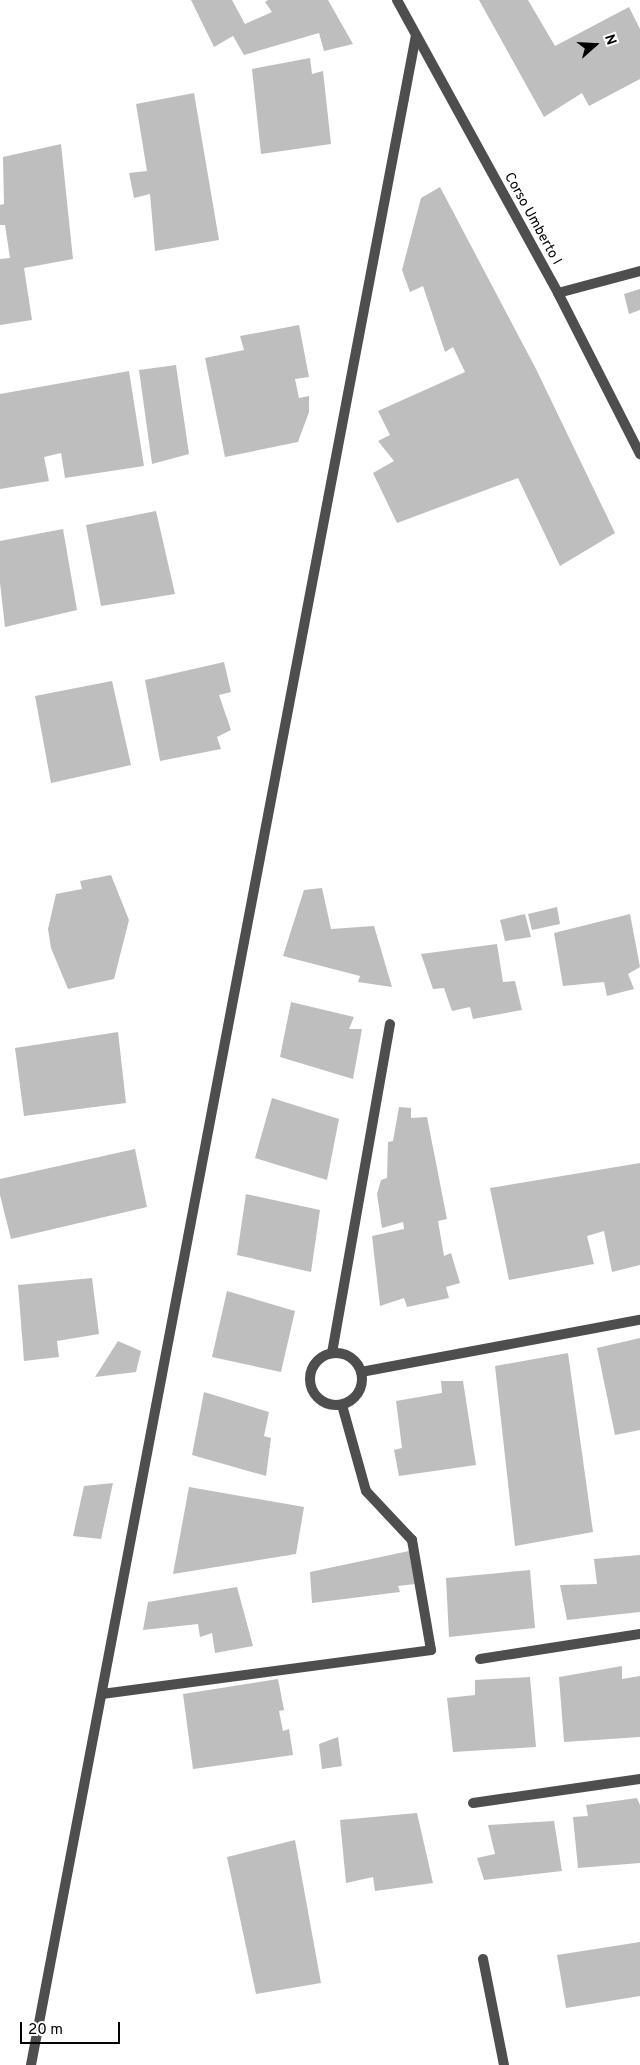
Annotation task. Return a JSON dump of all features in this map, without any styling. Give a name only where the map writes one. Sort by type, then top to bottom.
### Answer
[{"type":"street","name":"Corso Umberto I","points":[[397,0],[558,293],[640,454]]},
{"type":"street","points":[[31,2065],[416,36]]},
{"type":"street","points":[[558,293],[640,270]]},
{"type":"street","points":[[332,1353],[390,1024]]},
{"type":"street","points":[[361,1372],[640,1320]]},
{"type":"street","points":[[332,1353],[354,1359],[361,1372],[356,1396],[342,1405],[325,1403],[313,1392],[310,1384],[312,1367],[324,1356],[332,1353]]},
{"type":"street","points":[[102,1694],[432,1650],[412,1540],[366,1491],[342,1405]]},
{"type":"street","points":[[480,1659],[640,1634]]},
{"type":"street","points":[[473,1802],[640,1779]]},
{"type":"street","points":[[483,1960],[504,2065]]},
{"type":"building","points":[[191,0],[232,0],[245,24],[272,12],[265,2],[268,0],[328,0],[353,44],[324,51],[319,33],[244,55],[233,36],[214,47]]},
{"type":"building","points":[[479,0],[528,0],[555,46],[629,7],[640,29],[640,79],[589,106],[582,93],[544,117]]},
{"type":"building","points":[[310,58],[312,74],[323,71],[331,144],[261,154],[252,69]]},
{"type":"building","points":[[194,93],[219,240],[155,251],[150,194],[134,198],[129,173],[147,171],[136,104]]},
{"type":"building","points":[[61,144],[73,259],[24,268],[32,320],[0,325],[0,259],[10,258],[5,225],[0,225],[0,205],[4,204],[3,157]]},
{"type":"building","points":[[440,187],[536,369],[615,533],[560,566],[518,478],[397,523],[373,473],[394,461],[378,441],[390,435],[378,411],[465,372],[453,347],[445,352],[423,286],[410,292],[402,270],[421,198]]},
{"type":"building","points":[[640,289],[640,310],[629,314],[624,294]]},
{"type":"building","points":[[299,325],[309,377],[295,379],[299,398],[309,396],[309,412],[298,442],[225,457],[205,358],[244,350],[240,336]]},
{"type":"building","points":[[176,365],[189,454],[152,464],[139,370]]},
{"type":"building","points":[[129,371],[144,466],[65,478],[61,453],[44,457],[49,481],[0,489],[0,394]]},
{"type":"building","points":[[156,511],[175,594],[101,606],[86,525]]},
{"type":"building","points":[[63,529],[77,610],[5,627],[0,583],[0,541]]},
{"type":"building","points":[[224,662],[231,692],[219,695],[231,730],[217,737],[221,749],[160,761],[145,680]]},
{"type":"building","points":[[112,681],[131,765],[51,783],[35,696]]},
{"type":"building","points":[[111,875],[129,920],[114,979],[68,989],[51,948],[48,929],[56,894],[82,889],[80,881]]},
{"type":"building","points":[[322,888],[331,929],[374,926],[392,987],[358,982],[360,976],[283,956],[304,890]]},
{"type":"building","points":[[557,907],[560,924],[532,930],[528,914]]},
{"type":"building","points":[[525,914],[531,937],[505,941],[500,920]]},
{"type":"building","points":[[630,914],[640,967],[628,974],[634,989],[607,996],[604,982],[563,986],[554,933]]},
{"type":"building","points":[[497,944],[503,982],[515,981],[522,1010],[473,1019],[470,1007],[452,1011],[444,988],[433,989],[421,954]]},
{"type":"building","points":[[291,1002],[354,1017],[349,1029],[362,1029],[353,1079],[280,1057]]},
{"type":"building","points":[[118,1032],[126,1103],[24,1116],[15,1048]]},
{"type":"building","points":[[272,1098],[339,1119],[327,1180],[255,1158]]},
{"type":"building","points":[[399,1107],[411,1108],[411,1118],[427,1117],[447,1219],[438,1221],[444,1256],[451,1253],[460,1283],[446,1287],[449,1298],[407,1307],[404,1298],[380,1306],[372,1236],[404,1229],[403,1222],[382,1228],[377,1194],[381,1180],[387,1178],[388,1142],[393,1141]]},
{"type":"building","points":[[135,1149],[147,1207],[11,1239],[0,1195],[0,1179]]},
{"type":"building","points":[[640,1163],[640,1265],[612,1272],[604,1231],[587,1236],[594,1264],[509,1280],[490,1188]]},
{"type":"building","points":[[246,1194],[320,1210],[311,1272],[237,1255]]},
{"type":"building","points":[[92,1278],[99,1334],[57,1341],[59,1357],[24,1361],[18,1285]]},
{"type":"building","points":[[227,1291],[295,1311],[281,1372],[212,1357]]},
{"type":"building","points":[[640,1338],[640,1430],[615,1435],[597,1348]]},
{"type":"building","points":[[118,1341],[141,1351],[136,1372],[95,1377]]},
{"type":"building","points":[[568,1353],[593,1532],[515,1546],[495,1366]]},
{"type":"building","points":[[441,1381],[463,1381],[476,1465],[399,1476],[394,1450],[402,1448],[396,1401],[442,1393]]},
{"type":"building","points":[[204,1392],[269,1412],[264,1436],[271,1438],[266,1476],[192,1455]]},
{"type":"building","points":[[113,1483],[101,1539],[73,1536],[84,1486]]},
{"type":"building","points":[[189,1487],[304,1507],[296,1554],[173,1574]]},
{"type":"building","points":[[409,1551],[415,1584],[398,1586],[400,1592],[312,1603],[310,1572]]},
{"type":"building","points":[[640,1555],[640,1612],[567,1620],[560,1585],[597,1584],[594,1559]]},
{"type":"building","points":[[530,1570],[535,1628],[449,1637],[446,1578]]},
{"type":"building","points":[[237,1587],[253,1646],[215,1653],[212,1633],[200,1637],[198,1624],[143,1630],[148,1602]]},
{"type":"building","points":[[622,1666],[622,1679],[640,1676],[640,1737],[564,1742],[559,1677]]},
{"type":"building","points":[[530,1677],[536,1747],[453,1752],[447,1698],[475,1695],[475,1680]]},
{"type":"building","points":[[278,1679],[284,1710],[279,1711],[283,1731],[289,1729],[293,1755],[193,1769],[183,1694]]},
{"type":"building","points":[[338,1737],[342,1766],[322,1769],[319,1744]]},
{"type":"building","points":[[637,1798],[640,1805],[640,1863],[578,1868],[573,1817],[588,1816],[586,1805]]},
{"type":"building","points":[[417,1813],[433,1883],[375,1891],[373,1877],[346,1883],[340,1820]]},
{"type":"building","points":[[554,1821],[562,1871],[484,1880],[477,1858],[495,1854],[488,1825]]},
{"type":"building","points":[[295,1840],[321,1983],[256,1994],[227,1857]]},
{"type":"building","points":[[640,1942],[640,1996],[566,2008],[557,1955]]}]
